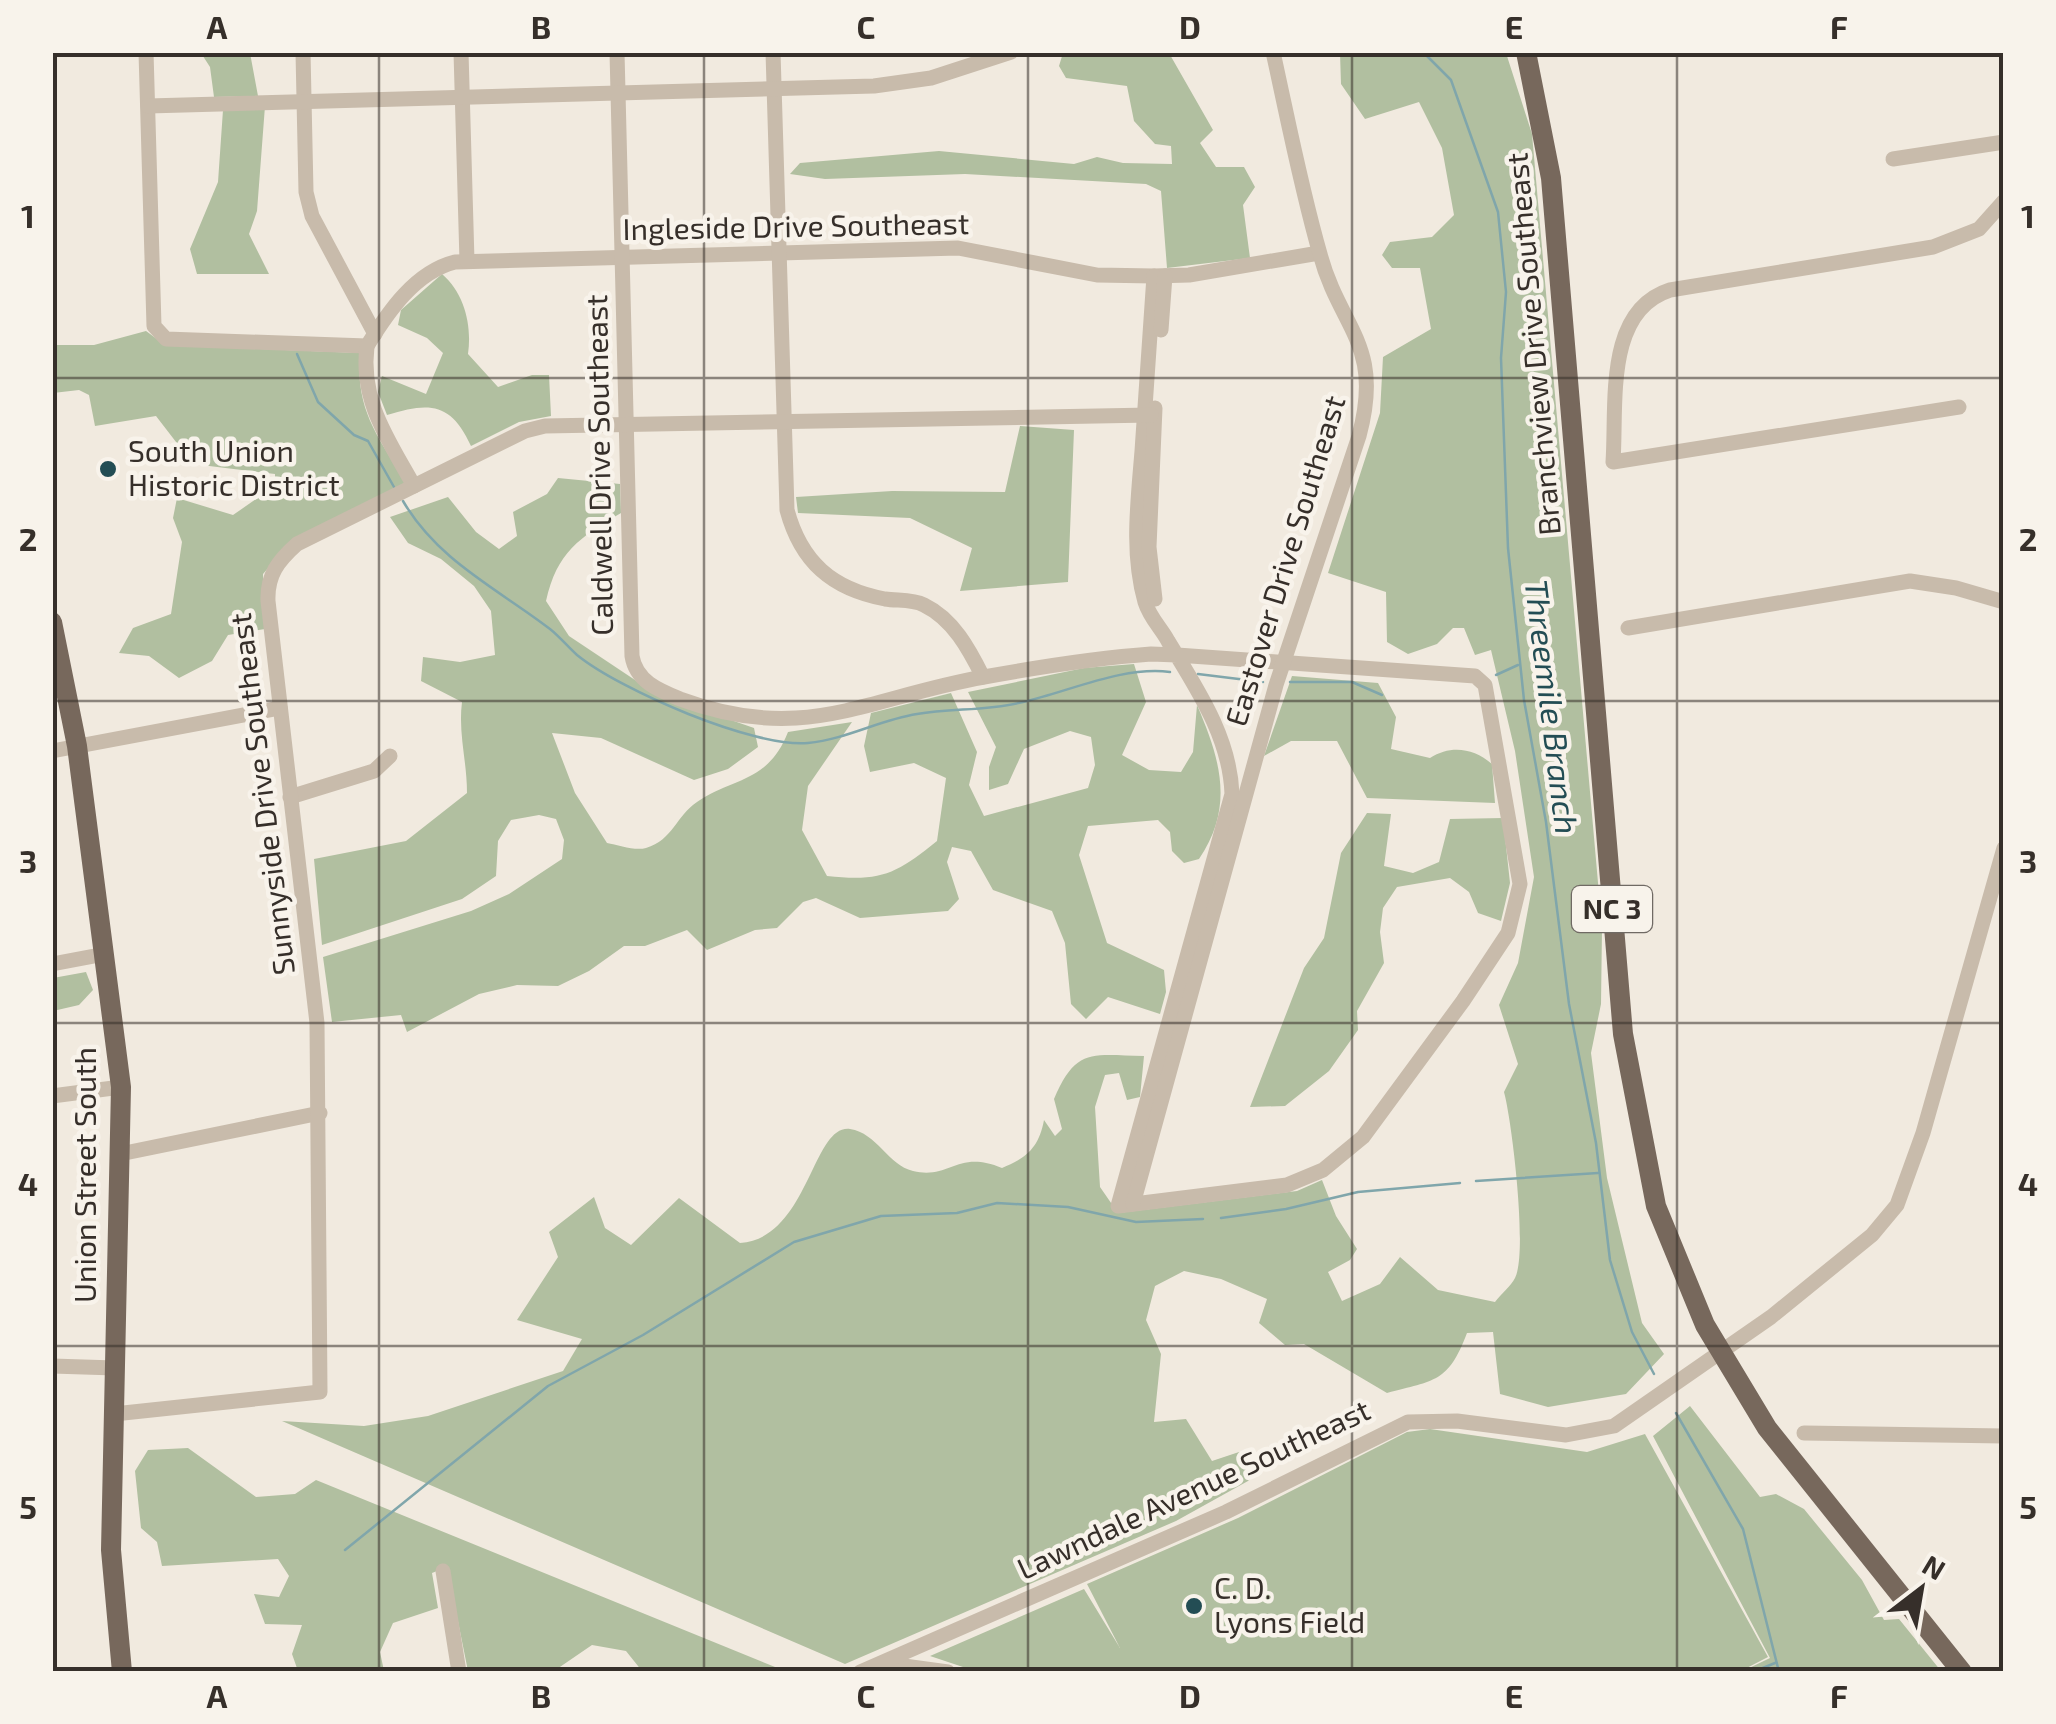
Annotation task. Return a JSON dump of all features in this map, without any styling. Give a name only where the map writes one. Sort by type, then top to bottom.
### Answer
[{"type":"main road","name":"Branchview Drive Southeast","points":[[1526,52],[1551,178],[1623,1034],[1656,1206],[1681,1274],[1720,1353],[1797,1469],[1962,1672]]},
{"type":"main road","name":"Union Street South","points":[[52,622],[77,746],[121,1087],[111,1567],[122,1672]]},
{"type":"street","points":[[146,52],[154,326],[159,335],[182,342],[366,343]]},
{"type":"street","points":[[303,52],[306,192],[312,216],[366,343],[364,371],[369,405],[414,486]]},
{"type":"street","points":[[461,52],[467,261]]},
{"type":"street","name":"Caldwell Drive Southeast","points":[[617,52],[632,656],[636,671],[650,684],[722,714],[786,720],[841,715],[983,677],[1115,656],[1176,655],[1481,679],[1520,868],[1516,912],[1502,945],[1345,1155],[1287,1185],[1125,1205]]},
{"type":"street","points":[[773,52],[787,510],[797,543],[811,562],[842,586],[916,602],[942,616],[983,677]]},
{"type":"street","points":[[148,106],[462,95],[774,91],[907,82],[1012,52]]},
{"type":"street","name":"Eastover Drive Southeast","points":[[1125,1205],[1283,664],[1366,402],[1362,348],[1319,253],[1273,52]]},
{"type":"street","points":[[1893,158],[2004,142]]},
{"type":"street","points":[[1959,407],[1613,462],[1622,340],[1630,319],[1644,302],[1670,290],[1933,247],[1979,229],[2004,201]]},
{"type":"street","name":"Ingleside Drive Southeast","points":[[366,343],[426,271],[467,261],[958,248],[1081,272],[1160,276],[1319,253]]},
{"type":"street","points":[[1125,1205],[1232,794],[1225,746],[1163,632],[1149,565],[1150,415],[1160,276]]},
{"type":"street","name":"Sunnyside Drive Southeast","points":[[114,1414],[320,1392],[317,1023],[268,601],[274,567],[297,544],[525,431],[569,424],[1150,415]]},
{"type":"street","points":[[1628,628],[1910,581],[1956,588],[2004,602]]},
{"type":"street","points":[[52,751],[280,708]]},
{"type":"street","points":[[290,797],[374,772],[390,756]]},
{"type":"street","name":"Lawndale Avenue Southeast","points":[[860,1672],[1226,1512],[1392,1427],[1438,1420],[1586,1434],[1631,1418],[1872,1235],[1898,1205],[1924,1132],[2004,848]]},
{"type":"street","points":[[52,964],[105,954]]},
{"type":"street","points":[[52,1096],[121,1087]]},
{"type":"street","points":[[120,1154],[320,1113]]},
{"type":"street","points":[[52,1366],[115,1368]]},
{"type":"street","points":[[1804,1433],[2004,1436]]},
{"type":"street","points":[[442,1571],[458,1672]]},
{"type":"street","points":[[882,1663],[948,1672]]},
{"type":"green space","points":[[201,53],[250,53],[258,96],[214,97],[210,67]]},
{"type":"green space","points":[[1063,53],[1169,53],[1213,130],[1200,143],[1216,167],[1244,167],[1255,187],[1243,205],[1250,258],[1167,268],[1161,191],[1146,184],[965,174],[825,179],[790,174],[800,163],[939,151],[1074,164],[1097,157],[1123,163],[1172,164],[1171,146],[1155,144],[1134,121],[1127,86],[1066,78],[1059,66]]},
{"type":"green space","points":[[1340,53],[1506,53],[1532,134],[1602,928],[1601,1004],[1591,1053],[1607,1178],[1642,1323],[1664,1354],[1626,1394],[1548,1407],[1500,1394],[1493,1332],[1467,1333],[1453,1362],[1438,1377],[1387,1393],[1304,1344],[1285,1345],[1259,1323],[1267,1299],[1221,1279],[1184,1271],[1155,1286],[1146,1320],[1161,1354],[1154,1422],[1186,1419],[1212,1461],[1239,1452],[1264,1463],[1248,1481],[1176,1521],[845,1664],[282,1421],[364,1426],[428,1416],[563,1371],[582,1339],[517,1320],[558,1257],[549,1232],[594,1197],[605,1228],[631,1245],[679,1198],[740,1243],[763,1236],[781,1222],[837,1132],[850,1129],[868,1136],[896,1162],[913,1171],[936,1172],[974,1162],[1002,1168],[1011,1164],[1035,1144],[1044,1120],[1055,1136],[1062,1129],[1054,1099],[1062,1082],[1078,1062],[1098,1055],[1144,1056],[1140,1097],[1127,1100],[1119,1073],[1105,1075],[1095,1107],[1100,1187],[1118,1213],[1297,1191],[1322,1180],[1336,1216],[1357,1249],[1350,1260],[1328,1272],[1342,1301],[1380,1284],[1400,1257],[1438,1290],[1495,1302],[1511,1284],[1519,1264],[1520,1242],[1514,1157],[1504,1092],[1518,1064],[1499,1005],[1518,963],[1534,877],[1515,751],[1491,650],[1475,655],[1464,628],[1453,628],[1437,644],[1408,654],[1387,642],[1386,592],[1328,573],[1380,413],[1383,357],[1431,329],[1420,268],[1392,268],[1382,255],[1390,242],[1432,237],[1454,215],[1442,148],[1419,102],[1365,119],[1341,84]]},
{"type":"green space","points":[[265,106],[257,211],[249,234],[269,274],[197,274],[190,249],[218,182],[223,110]]},
{"type":"green space","points":[[442,274],[465,311],[468,354],[498,387],[532,375],[549,375],[551,416],[519,422],[471,446],[455,421],[437,409],[415,408],[387,415],[378,392],[382,376],[426,394],[443,353],[427,338],[398,325],[401,310]]},
{"type":"green space","points":[[146,331],[165,345],[360,353],[365,407],[407,484],[289,544],[263,574],[265,629],[228,635],[212,661],[179,678],[149,656],[119,653],[133,628],[171,614],[182,542],[173,518],[177,498],[233,515],[275,486],[275,474],[193,464],[156,416],[95,426],[89,395],[79,390],[53,393],[52,345],[94,345]]},
{"type":"green space","points":[[1020,426],[1074,430],[1068,582],[960,591],[972,548],[910,518],[798,513],[796,497],[892,491],[1005,492]]},
{"type":"green space","points":[[558,478],[620,484],[621,513],[572,548],[551,584],[546,601],[569,636],[656,694],[754,728],[758,747],[728,769],[694,780],[601,738],[552,733],[575,793],[607,843],[637,849],[655,844],[697,802],[749,777],[771,761],[788,732],[852,722],[808,786],[802,830],[827,876],[875,876],[898,868],[937,841],[946,778],[914,763],[870,772],[864,746],[871,713],[951,693],[977,752],[969,785],[984,816],[1088,788],[1095,765],[1091,737],[1070,731],[1024,749],[1008,784],[989,790],[989,767],[996,747],[968,692],[1084,668],[1134,664],[1146,702],[1122,755],[1149,770],[1181,772],[1193,752],[1197,705],[1212,744],[1220,782],[1217,820],[1199,859],[1184,863],[1172,851],[1170,832],[1158,820],[1088,826],[1079,855],[1107,943],[1164,970],[1166,992],[1160,1014],[1108,997],[1086,1019],[1071,1004],[1065,943],[1052,911],[993,890],[971,851],[952,847],[947,862],[959,899],[948,911],[860,918],[816,898],[803,902],[777,928],[755,930],[707,950],[687,930],[645,946],[624,946],[589,971],[558,986],[517,985],[479,994],[407,1032],[401,1015],[332,1022],[323,957],[471,911],[509,894],[562,859],[564,840],[556,819],[539,815],[511,820],[498,841],[496,876],[462,899],[322,945],[314,859],[406,841],[467,793],[462,702],[421,681],[423,657],[460,662],[495,655],[491,611],[474,586],[441,559],[408,543],[390,517],[448,497],[476,532],[499,549],[517,536],[513,512],[547,494]]},
{"type":"green space","points":[[1292,676],[1378,683],[1396,717],[1391,749],[1430,758],[1454,750],[1477,754],[1492,764],[1495,803],[1367,798],[1337,741],[1291,741],[1264,756]]},
{"type":"green space","points":[[1367,813],[1391,814],[1384,866],[1413,873],[1439,862],[1450,819],[1503,818],[1510,883],[1501,921],[1478,913],[1469,892],[1450,878],[1397,887],[1383,908],[1380,932],[1384,963],[1357,1011],[1358,1030],[1329,1071],[1285,1106],[1250,1107],[1304,968],[1324,938],[1341,853]]},
{"type":"green space","points":[[86,972],[93,990],[79,1005],[53,1011],[53,978]]},
{"type":"green space","points":[[1690,1406],[1760,1497],[1776,1494],[1804,1509],[1862,1580],[1884,1620],[1899,1619],[1941,1671],[1743,1671],[1770,1658],[1653,1436]]},
{"type":"green space","points":[[1430,1429],[1587,1452],[1645,1434],[1768,1657],[1739,1672],[978,1672],[930,1656],[1084,1589],[1120,1648],[1087,1584],[1238,1518],[1407,1432]]},
{"type":"green space","points":[[188,1448],[256,1497],[295,1494],[316,1480],[785,1671],[642,1671],[626,1651],[592,1645],[554,1671],[468,1671],[447,1567],[432,1573],[438,1608],[393,1623],[380,1652],[384,1671],[298,1671],[292,1654],[302,1625],[265,1624],[254,1594],[279,1597],[289,1576],[278,1559],[162,1566],[157,1542],[141,1528],[135,1471],[148,1450]]},
{"type":"waterway","name":"Threemile Branch","points":[[1423,52],[1451,80],[1498,212],[1506,292],[1501,358],[1508,548],[1524,700],[1546,822],[1569,1004],[1596,1143],[1610,1260],[1632,1332],[1654,1374]]},
{"type":"waterway","points":[[297,354],[318,402],[354,435],[368,441],[394,487]]},
{"type":"waterway","points":[[403,501],[433,541],[451,557],[550,629],[597,669],[688,714],[755,736],[784,742],[822,741],[917,714],[1010,705],[1115,676],[1170,672]]},
{"type":"waterway","points":[[1496,675],[1518,665]]},
{"type":"waterway","points":[[1198,674],[1263,682]]},
{"type":"waterway","points":[[1290,682],[1352,682],[1382,695]]},
{"type":"waterway","points":[[1476,1181],[1598,1173]]},
{"type":"waterway","points":[[1221,1218],[1286,1209],[1358,1192],[1460,1183]]},
{"type":"waterway","points":[[345,1550],[548,1386],[643,1335],[794,1242],[881,1216],[957,1213],[997,1203],[1068,1207],[1136,1222],[1203,1219]]},
{"type":"waterway","name":"Threemile Branch","points":[[1676,1413],[1743,1529],[1779,1672]]},
{"type":"waterway","points":[[1753,1672],[1775,1663]]},
{"type":"place","name":"South Union Historic District","points":[[108,469]]},
{"type":"place","name":"C. D. Lyons Field","points":[[1194,1606]]}]
